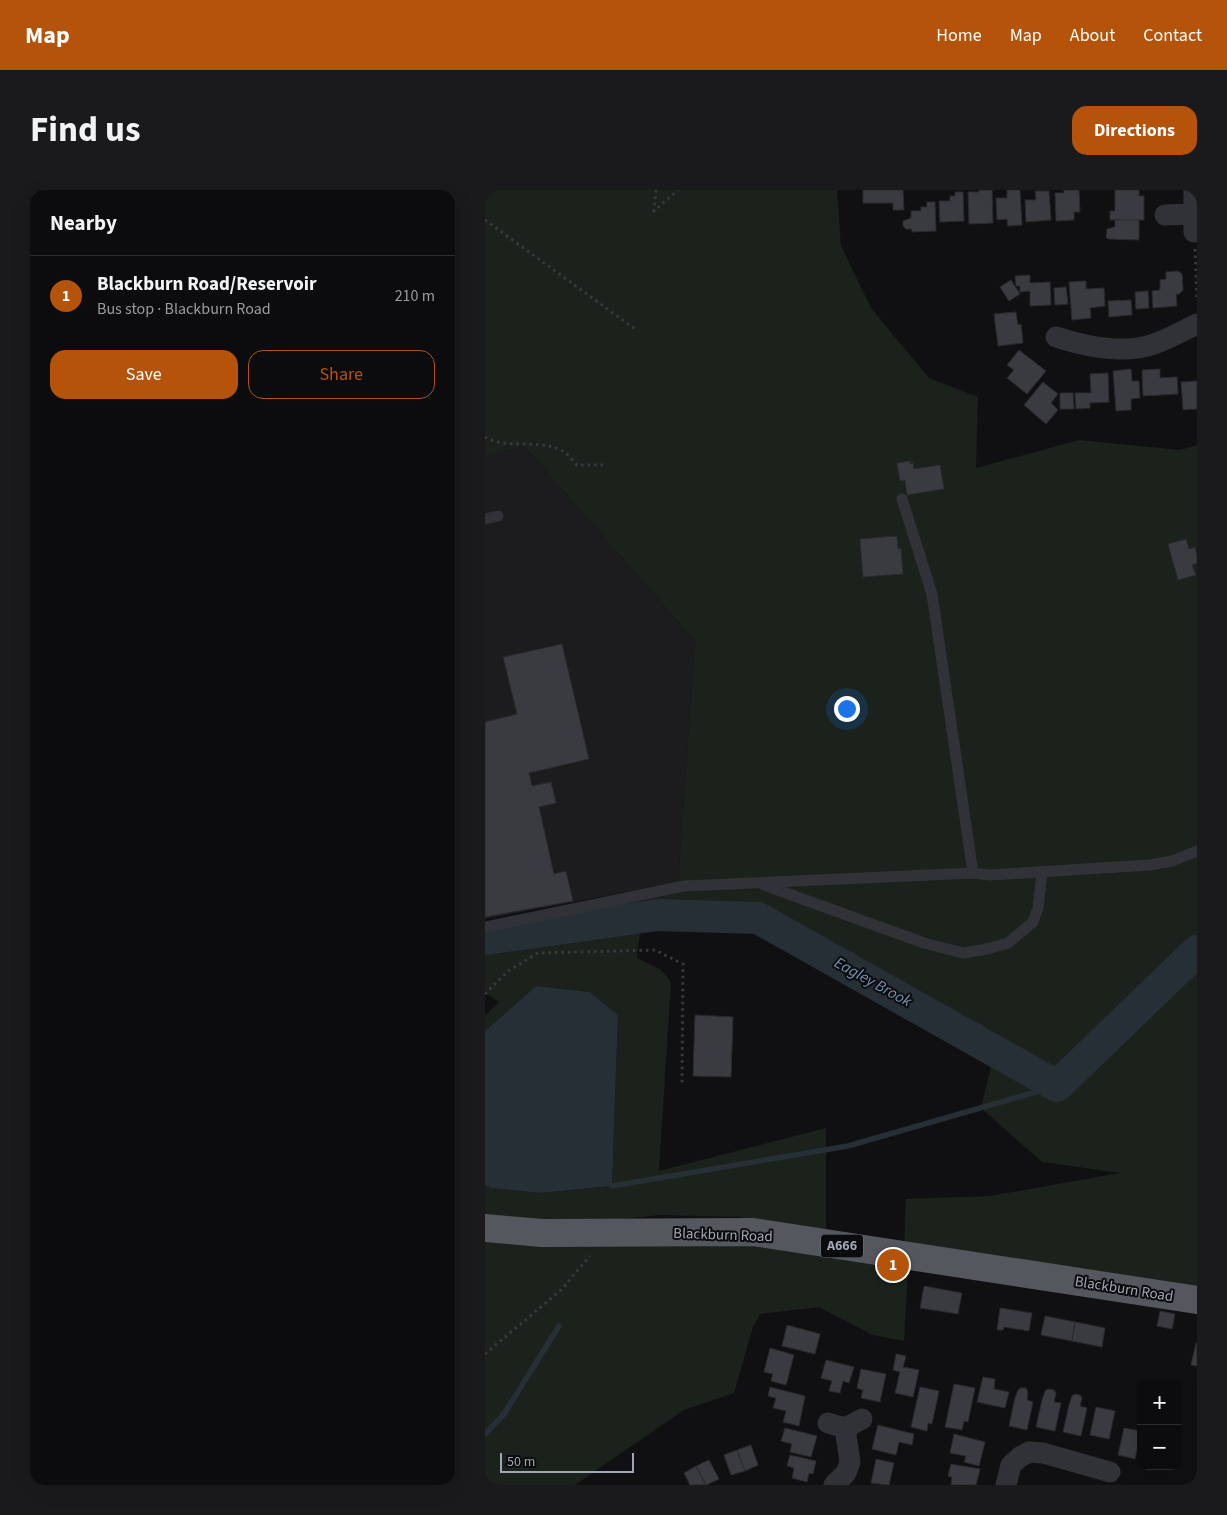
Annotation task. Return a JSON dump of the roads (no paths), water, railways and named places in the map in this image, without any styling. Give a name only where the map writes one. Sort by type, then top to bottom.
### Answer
[{"type":"highway","name":"Blackburn Road","points":[[486,1229],[542,1233],[753,1232],[1197,1300]]},
{"type":"street","points":[[1165,215],[1194,223],[1194,190]]},
{"type":"street","points":[[1056,337],[1077,353],[1133,348],[1150,345],[1197,324]]},
{"type":"street","points":[[834,1485],[846,1473],[850,1462],[845,1423]]},
{"type":"street","points":[[1005,1485],[1011,1465],[1019,1457],[1029,1452],[1043,1453],[1067,1466],[1110,1472]]},
{"type":"lane","points":[[902,499],[932,594],[973,874]]},
{"type":"lane","points":[[485,519],[498,516]]},
{"type":"lane","points":[[485,928],[684,886],[973,874],[990,875],[1150,865],[1172,861],[1197,851]]},
{"type":"lane","points":[[758,883],[924,943],[963,953],[987,950],[1007,943],[1033,922],[1038,908],[1042,872]]},
{"type":"waterway","name":"Eagley Brook","points":[[485,939],[658,915],[758,918],[1057,1086],[1197,951]]},
{"type":"waterway","points":[[612,1186],[848,1146],[1057,1086]]},
{"type":"waterway","points":[[485,1434],[504,1414],[559,1326]]},
{"type":"place","name":"Blackburn Road/Reservoir","points":[[893,1265]]}]
